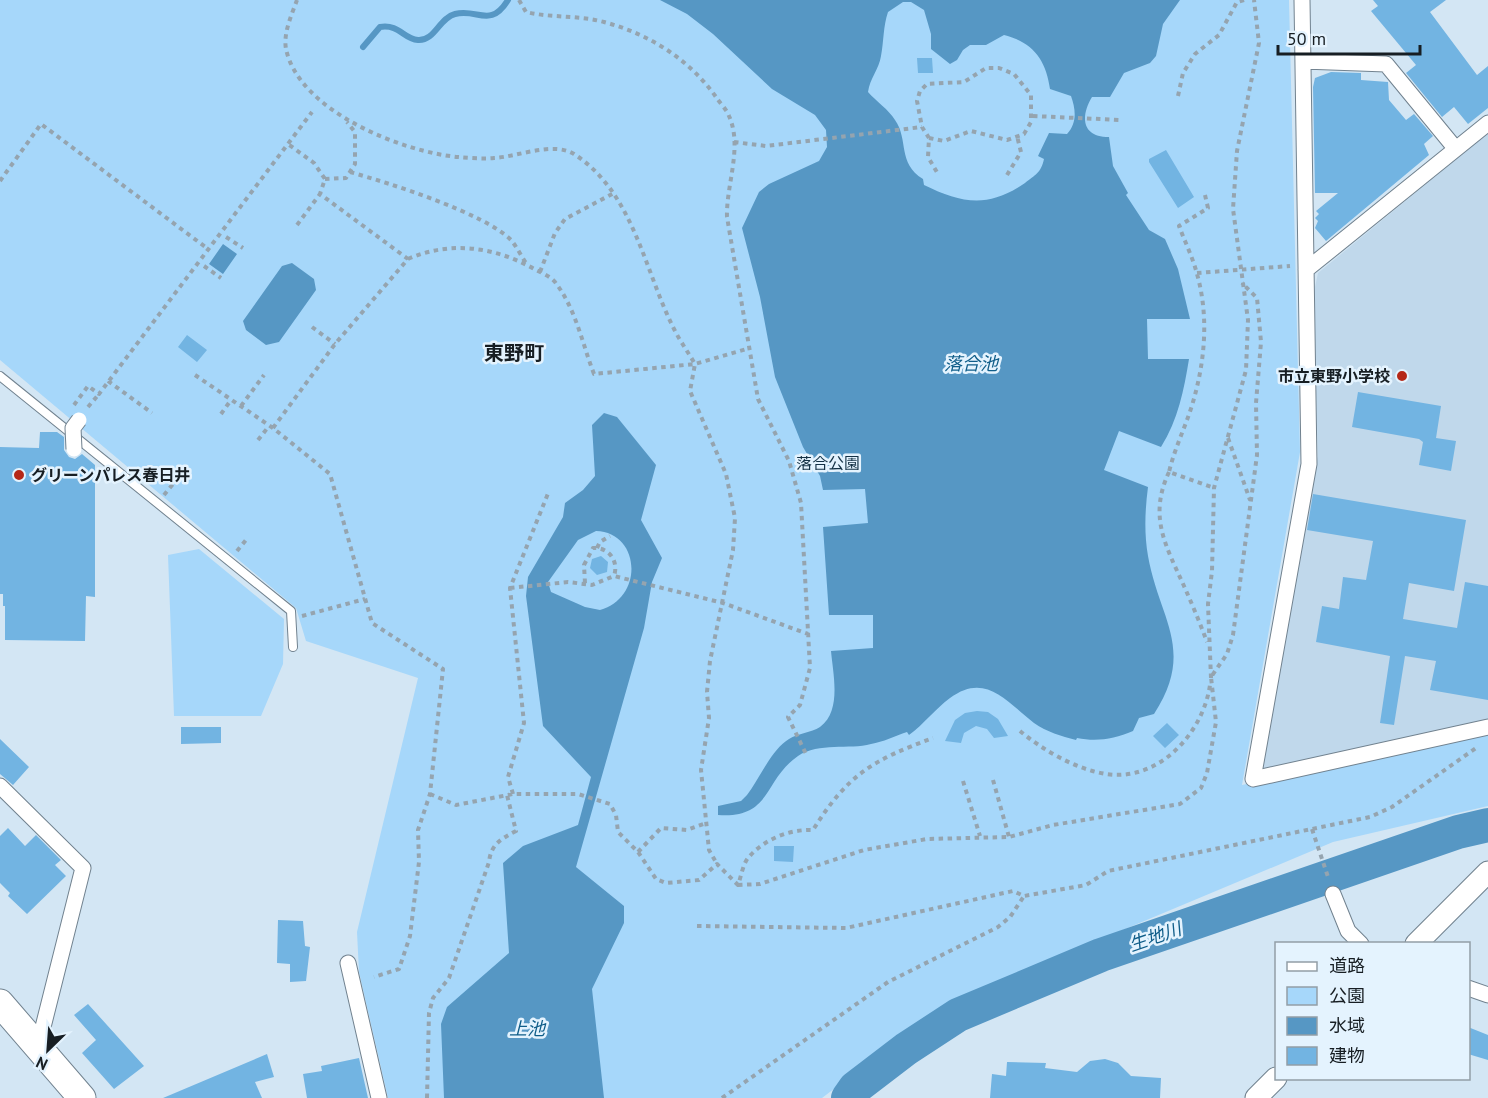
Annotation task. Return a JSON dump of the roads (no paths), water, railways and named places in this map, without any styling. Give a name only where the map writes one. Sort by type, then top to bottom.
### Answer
[{"type":"highway","points":[[0,1003],[82,1098]]},
{"type":"main road","points":[[1418,942],[1488,872]]},
{"type":"main road","points":[[1256,1098],[1275,1079]]},
{"type":"street","points":[[1302,0],[1309,464],[1253,779],[1488,727]]},
{"type":"street","points":[[1303,61],[1386,64],[1455,148]]},
{"type":"street","points":[[1306,267],[1488,123]]},
{"type":"street","points":[[74,449],[73,428],[79,420]]},
{"type":"street","points":[[0,786],[83,868],[38,1047]]},
{"type":"street","points":[[1333,894],[1348,931],[1359,942]]},
{"type":"street","points":[[348,963],[379,1098]]},
{"type":"street","points":[[1470,989],[1488,995]]},
{"type":"lane","points":[[0,376],[291,611],[293,646]]},
{"type":"water","name":"落合池","points":[[660,0],[1180,0],[1163,24],[1156,56],[1150,63],[1124,73],[1110,97],[1092,97],[1085,118],[1086,125],[1093,134],[1109,137],[1113,166],[1128,193],[1126,195],[1149,230],[1165,239],[1178,269],[1190,319],[1147,319],[1148,359],[1189,359],[1180,404],[1167,437],[1161,447],[1119,431],[1104,470],[1148,487],[1145,522],[1148,556],[1171,634],[1173,652],[1172,671],[1166,691],[1154,714],[1139,718],[1133,731],[1105,739],[1077,738],[1076,740],[1039,726],[996,693],[975,688],[950,698],[909,735],[907,732],[862,746],[815,749],[806,752],[787,766],[758,804],[736,815],[718,815],[718,806],[741,801],[747,795],[771,757],[783,744],[793,737],[820,727],[827,720],[834,702],[831,651],[873,648],[873,615],[829,615],[823,527],[868,523],[865,489],[823,490],[820,476],[803,447],[775,377],[760,297],[742,228],[759,192],[769,184],[819,161],[827,147],[826,130],[815,115],[772,89],[713,34],[687,14]],"holes":[[[903,2],[911,2],[924,10],[931,34],[931,49],[950,64],[957,60],[963,50],[970,45],[986,45],[1004,35],[1023,42],[1036,54],[1045,69],[1050,89],[1071,96],[1075,116],[1070,130],[1067,134],[1049,133],[1038,156],[1044,159],[1039,171],[1012,191],[987,200],[975,200],[950,196],[924,185],[923,179],[915,173],[906,159],[902,135],[895,120],[868,92],[880,61],[888,12]]]},
{"type":"water","points":[[223,244],[237,254],[223,274],[209,264]]},
{"type":"water","points":[[292,263],[314,279],[316,290],[279,342],[266,345],[246,330],[243,321],[282,266]]},
{"type":"water","name":"上池","points":[[604,413],[617,417],[656,465],[641,520],[662,558],[652,582],[644,628],[576,867],[624,906],[624,923],[592,989],[604,1098],[444,1098],[441,1024],[447,1007],[509,953],[503,863],[523,846],[578,825],[591,777],[543,726],[526,596],[528,577],[563,517],[565,503],[583,490],[595,476],[592,425]],"holes":[[[596,531],[611,534],[622,542],[631,566],[630,580],[625,592],[615,603],[600,610],[585,607],[551,592],[548,582],[578,540]]]},
{"type":"waterway","points":[[363,47],[380,27],[392,28],[413,39],[424,39],[429,37],[450,16],[463,13],[489,16],[501,9],[508,0]]},
{"type":"waterway","name":"生地川","points":[[848,1098],[855,1088],[906,1049],[958,1015],[1101,955],[1458,832],[1488,825]]},
{"type":"waterway","name":"生地川","points":[[841,1098],[855,1088]]},
{"type":"place","name":"市立東野小学校","points":[[1402,376]]},
{"type":"place","name":"グリーンパレス春日井","points":[[19,475]]},
{"type":"district","name":"東野町","points":[[514,353]]},
{"type":"park label","name":"落合公園","points":[[828,463]]}]
